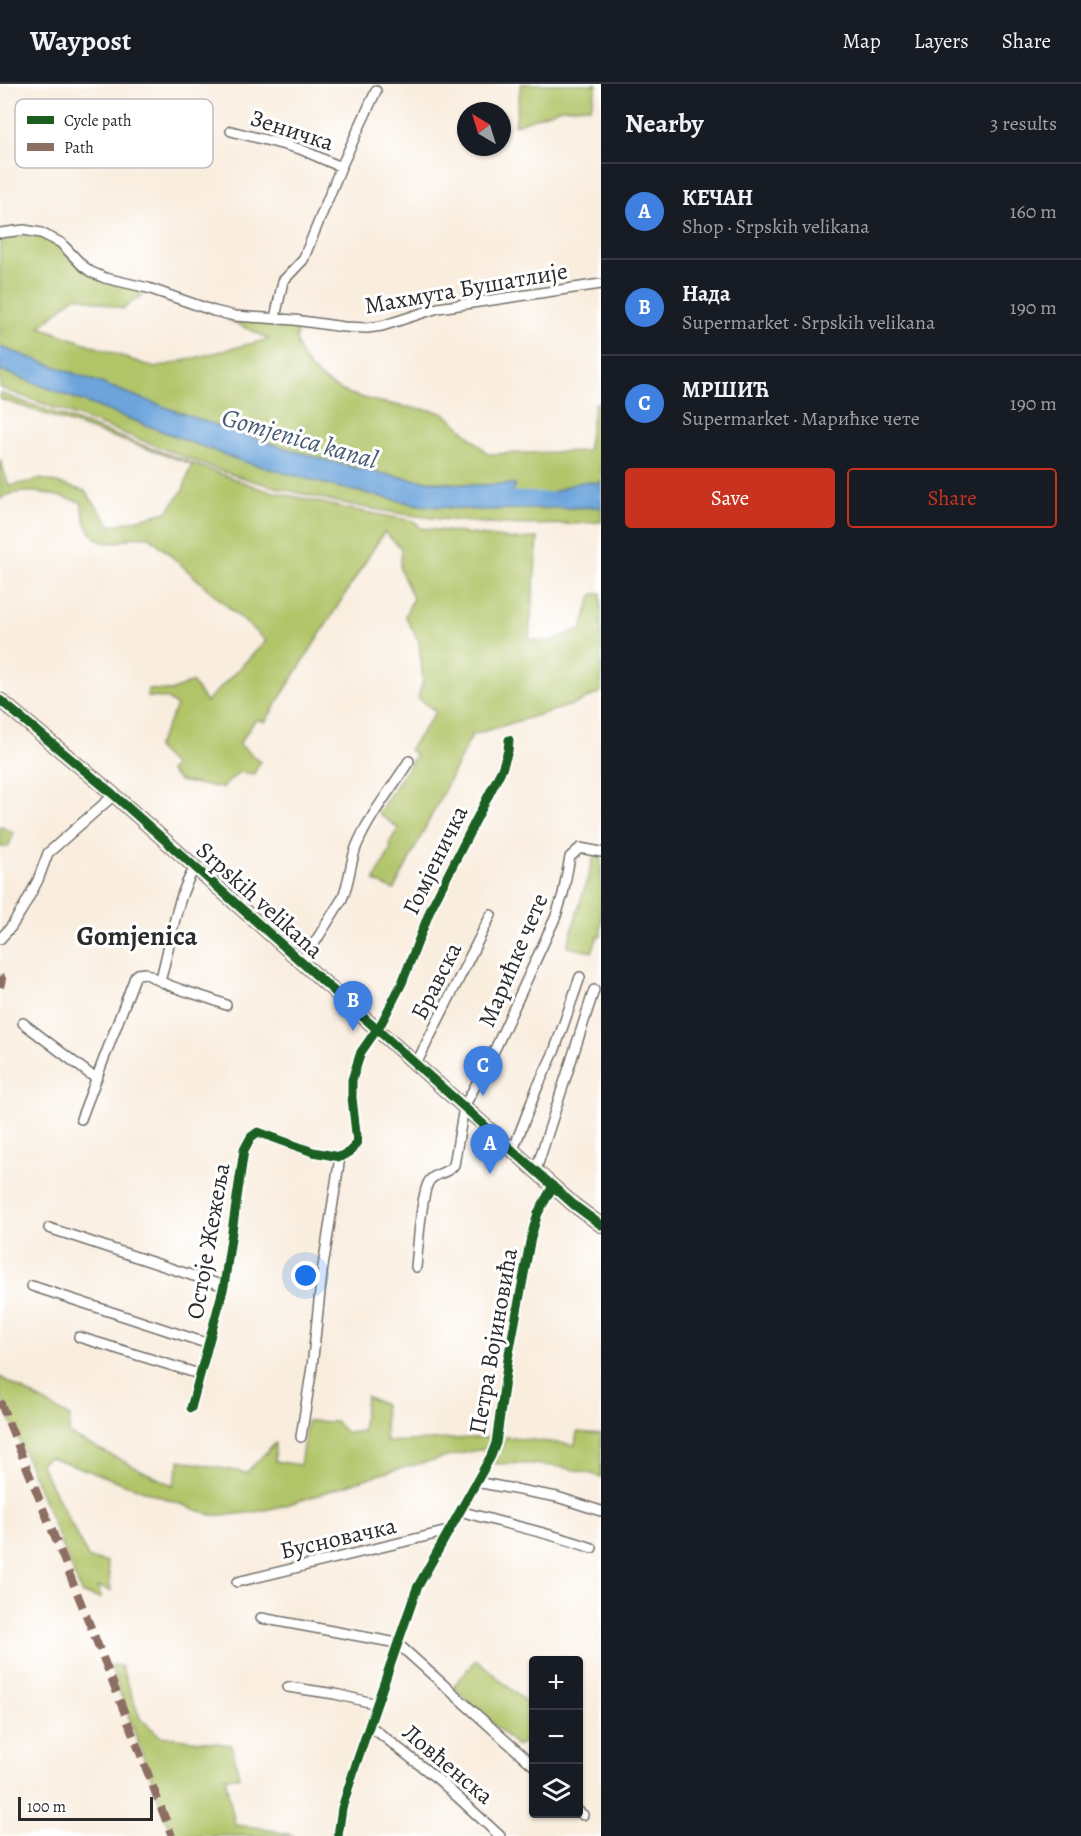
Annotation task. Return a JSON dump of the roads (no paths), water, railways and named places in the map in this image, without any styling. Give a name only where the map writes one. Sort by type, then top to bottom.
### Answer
[{"type":"main road","name":"Srpskih velikana","points":[[0,700],[114,795],[574,1205],[601,1225]]},
{"type":"street","name":"Зеничка","points":[[274,318],[283,281],[303,260],[341,167],[376,91]]},
{"type":"street","name":"Зеничка","points":[[231,131],[300,149],[341,167]]},
{"type":"street","name":"Махмута Бушатлије","points":[[0,232],[24,230],[40,233],[61,243],[82,265],[105,278],[148,288],[214,311],[235,316],[367,328],[382,326],[438,308],[601,284]]},
{"type":"street","name":"Гомјеничка","points":[[377,1030],[402,983],[431,908],[502,769],[508,752],[509,740]]},
{"type":"street","points":[[302,963],[342,899],[362,834],[410,761]]},
{"type":"street","points":[[0,939],[23,908],[38,880],[48,853],[114,795]]},
{"type":"street","name":"Марићке чете","points":[[465,1107],[496,1047],[556,916],[570,857],[580,848],[601,852]]},
{"type":"street","points":[[160,981],[186,879],[195,868]]},
{"type":"street","name":"Бравска","points":[[417,1064],[491,915]]},
{"type":"street","points":[[81,1119],[136,975],[145,973],[175,989],[203,995],[226,1005]]},
{"type":"street","points":[[513,1149],[554,1052],[580,977]]},
{"type":"street","points":[[536,1170],[594,990]]},
{"type":"street","points":[[22,1023],[91,1075],[98,1076]]},
{"type":"street","points":[[301,1437],[312,1367],[322,1273],[340,1158],[350,1152],[357,1142],[352,1080],[361,1052],[377,1030]]},
{"type":"street","points":[[416,1267],[425,1190],[433,1177],[447,1172],[454,1165],[465,1107]]},
{"type":"street","name":"Остоје Жежеља","points":[[191,1408],[224,1286],[238,1183],[244,1150],[250,1137],[258,1132],[313,1152],[340,1158]]},
{"type":"street","name":"Петра Војиновића","points":[[338,1836],[342,1808],[417,1588],[496,1443],[508,1359],[531,1237],[538,1213],[553,1186]]},
{"type":"street","name":"Остоје Жежеља","points":[[49,1228],[224,1286]]},
{"type":"street","name":"Остоје Жежеља","points":[[32,1286],[209,1344]]},
{"type":"street","points":[[79,1337],[199,1374]]},
{"type":"street","points":[[476,1482],[557,1497],[601,1511]]},
{"type":"street","points":[[460,1511],[502,1524],[552,1534],[592,1548]]},
{"type":"street","name":"Бусновачка","points":[[237,1582],[448,1532]]},
{"type":"street","points":[[261,1618],[397,1643],[532,1764]]},
{"type":"street","points":[[288,1687],[335,1694],[376,1704]]},
{"type":"street","name":"Ловћенска","points":[[369,1725],[440,1780],[500,1836]]},
{"type":"water","points":[[0,347],[225,428],[337,463],[419,480],[474,485],[515,484],[513,495],[532,499],[546,496],[577,483],[601,483],[601,507],[477,510],[419,505],[337,487],[241,461],[0,370]]},
{"type":"waterway","name":"Gomjenica kanal","points":[[505,496],[557,497]]},
{"type":"place","name":"Нада","points":[[353,1031]]},
{"type":"place","name":"МРШИЋ","points":[[483,1096]]},
{"type":"place","name":"КЕЧАН","points":[[490,1174]]},
{"type":"district","name":"Gomjenica","points":[[137,936]]}]
